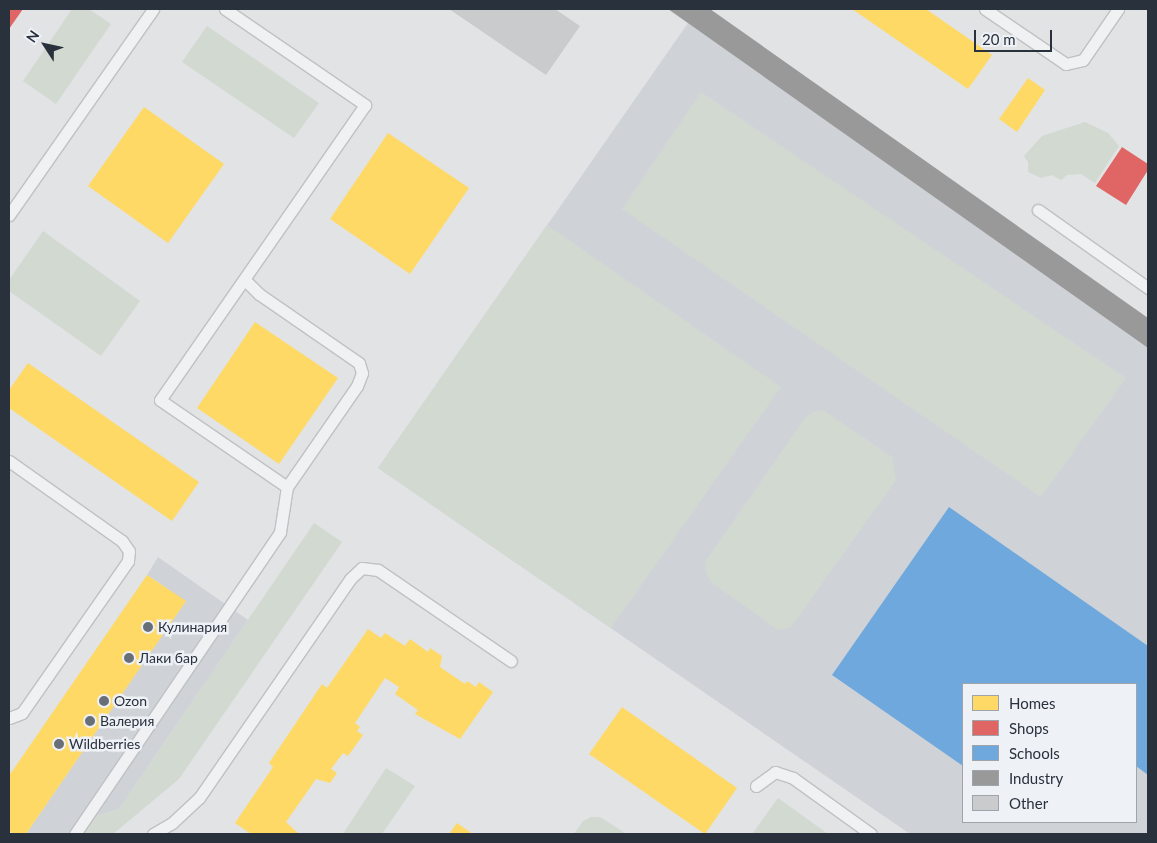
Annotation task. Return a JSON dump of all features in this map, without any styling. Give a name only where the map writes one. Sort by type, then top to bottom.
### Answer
[{"type":"lane","points":[[9,215],[153,9]]},
{"type":"lane","points":[[225,9],[365,104],[245,280],[160,400],[287,487]]},
{"type":"lane","points":[[985,9],[1066,64],[1083,60],[1118,9]]},
{"type":"lane","points":[[1038,210],[1148,288]]},
{"type":"lane","points":[[75,834],[280,532],[287,487],[357,386],[362,373],[359,363],[259,294],[245,280]]},
{"type":"lane","points":[[9,462],[122,540],[129,551],[128,561],[22,714],[9,718]]},
{"type":"lane","points":[[152,834],[172,823],[199,798],[350,579],[362,568],[378,570],[511,661]]},
{"type":"lane","points":[[756,786],[775,772],[794,778],[853,830],[871,834]]},
{"type":"shaded area","points":[[72,9],[89,9],[111,24],[56,104],[23,81]]},
{"type":"shaded area","points":[[688,23],[1148,348],[1148,834],[910,834],[378,468]]},
{"type":"shaded area","points":[[207,26],[319,103],[294,138],[182,62]]},
{"type":"shaded area","points":[[701,92],[1126,378],[1041,497],[622,209]]},
{"type":"shaded area","points":[[1085,122],[1108,133],[1119,146],[1095,183],[1081,174],[1067,175],[1061,180],[1052,175],[1041,178],[1028,172],[1028,162],[1024,156],[1042,136]]},
{"type":"shaded area","points":[[547,225],[781,387],[611,628],[378,468]]},
{"type":"shaded area","points":[[43,231],[140,301],[101,356],[9,291],[9,280]]},
{"type":"shaded area","points":[[823,410],[892,457],[896,480],[791,627],[778,630],[711,582],[706,573],[705,562],[805,418],[813,412]]},
{"type":"shaded area","points":[[314,523],[342,542],[179,779],[113,834],[85,834],[97,816],[119,809]]},
{"type":"shaded area","points":[[158,557],[248,620],[119,809],[97,816],[85,834],[26,834],[185,601],[147,575]]},
{"type":"shaded area","points":[[386,768],[415,786],[382,834],[343,834]]},
{"type":"shaded area","points":[[778,798],[828,834],[752,834]]},
{"type":"shaded area","points":[[591,817],[600,817],[625,833],[574,834],[583,821]]},
{"type":"building: Homes","points":[[852,9],[926,9],[992,55],[968,89]]},
{"type":"building: Homes","points":[[1028,78],[1045,90],[1017,132],[999,119]]},
{"type":"building: Homes","points":[[144,107],[224,164],[168,243],[88,186]]},
{"type":"building: Homes","points":[[388,133],[469,188],[410,274],[330,219]]},
{"type":"building: Homes","points":[[255,322],[338,378],[279,464],[197,408]]},
{"type":"building: Homes","points":[[28,363],[199,482],[172,521],[9,408],[9,390]]},
{"type":"building: Homes","points":[[147,575],[186,601],[26,834],[14,834],[9,831],[9,771],[11,773]]},
{"type":"building: Homes","points":[[368,629],[381,638],[385,633],[405,646],[410,639],[428,652],[430,648],[442,656],[440,667],[465,684],[467,681],[476,687],[479,682],[493,692],[460,739],[415,714],[418,710],[395,694],[399,687],[385,678],[355,723],[360,727],[357,731],[363,735],[348,756],[343,753],[331,769],[337,773],[330,783],[316,779],[286,822],[299,834],[251,834],[235,823],[273,767],[269,763],[322,684],[327,688]]},
{"type":"building: Homes","points":[[622,707],[737,788],[705,834],[589,754]]},
{"type":"building: Homes","points":[[457,823],[473,834],[449,834]]},
{"type":"building: Shops","points":[[9,9],[23,9],[9,29]]},
{"type":"building: Shops","points":[[1122,147],[1148,164],[1148,170],[1126,205],[1096,186]]},
{"type":"building: Schools","points":[[949,507],[1148,646],[1148,775],[1137,767],[1137,683],[962,683],[962,765],[832,675]]},
{"type":"building: Industry","points":[[668,9],[710,9],[1148,318],[1148,348]]},
{"type":"building: Other","points":[[449,9],[555,9],[580,26],[546,75]]},
{"type":"place","name":"Кулинария","points":[[148,627]]},
{"type":"place","name":"Лаки бар","points":[[129,658]]},
{"type":"place","name":"Ozon","points":[[104,701]]},
{"type":"place","name":"Валерия","points":[[90,721]]},
{"type":"place","name":"Wildberries","points":[[59,744]]}]
